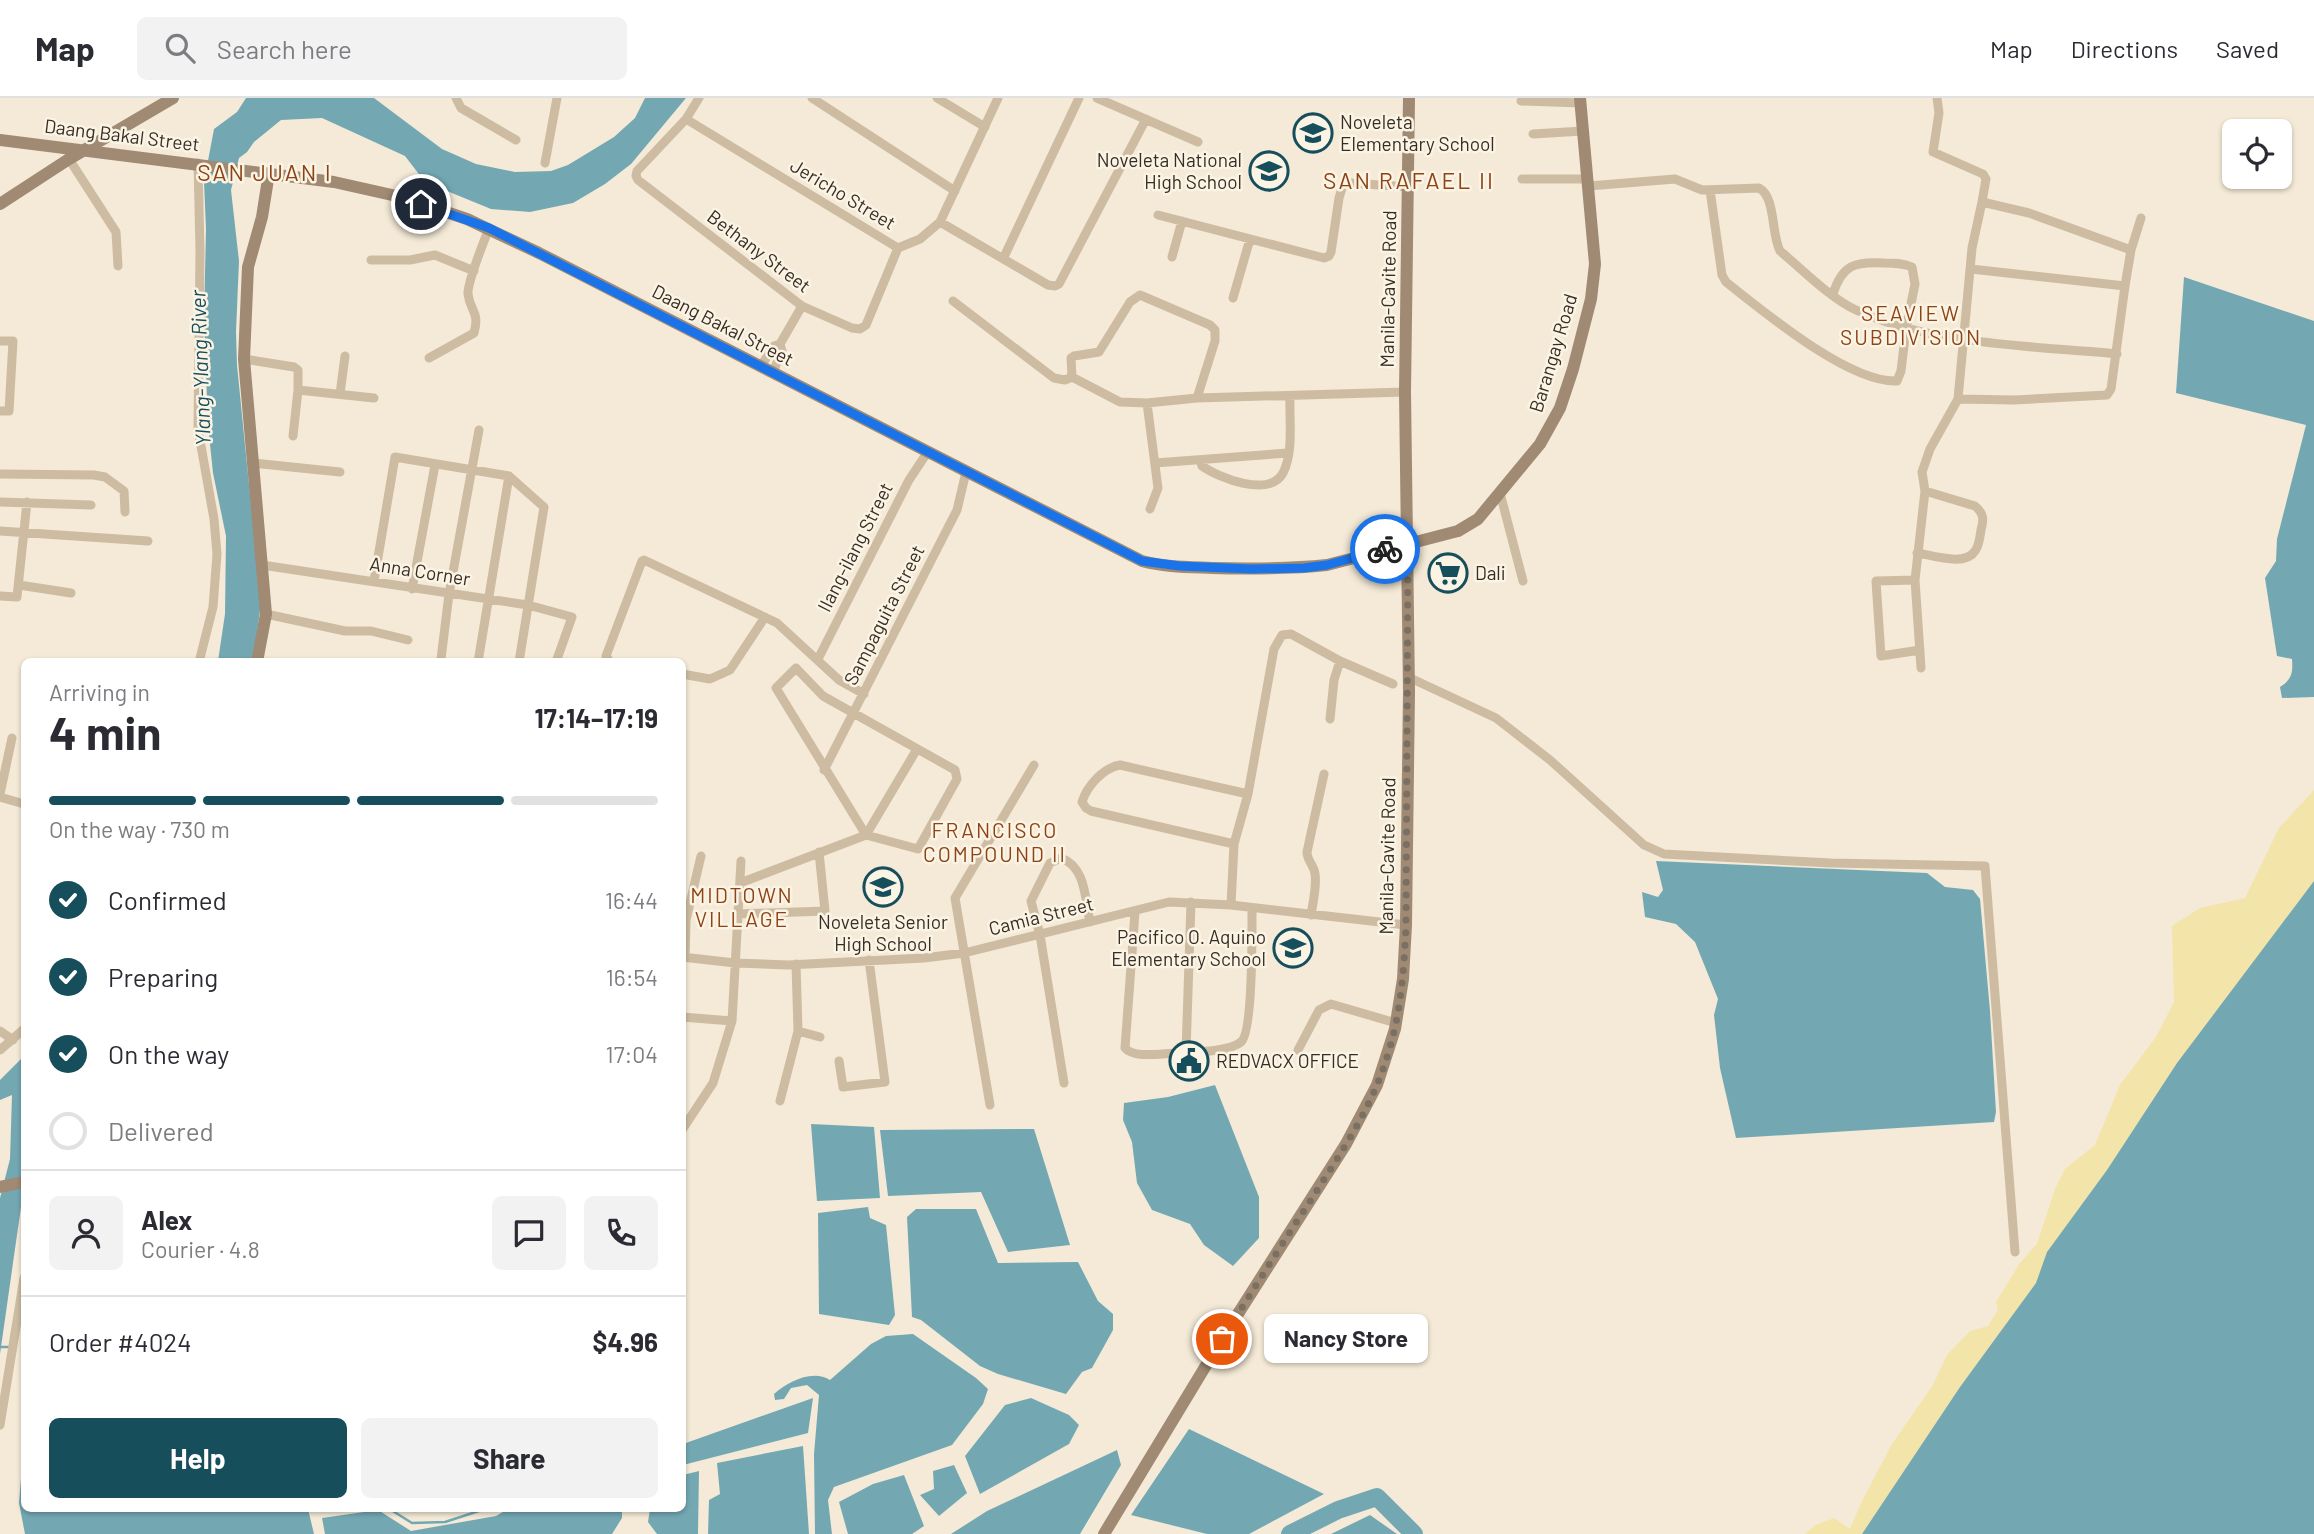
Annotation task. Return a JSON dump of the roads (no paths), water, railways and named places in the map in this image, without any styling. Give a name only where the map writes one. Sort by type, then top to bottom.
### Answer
[{"type":"street","points":[[0,204],[69,159],[173,98]]},
{"type":"street","points":[[456,98],[461,108],[516,140]]},
{"type":"street","points":[[545,163],[557,98]]},
{"type":"street","name":"Bethany Street","points":[[699,98],[686,119],[637,171],[638,180],[802,306],[860,329],[866,325],[898,248]]},
{"type":"street","points":[[812,98],[955,191]]},
{"type":"street","points":[[937,98],[985,127]]},
{"type":"street","points":[[998,98],[940,222],[1048,285],[1055,286],[1059,284],[1146,119]]},
{"type":"street","points":[[1004,257],[1079,98]]},
{"type":"street","points":[[1097,98],[1198,142]]},
{"type":"street","name":"Manila-Cavite Road","points":[[1104,1534],[1222,1339],[1346,1144],[1377,1085],[1396,1023],[1404,979],[1406,925],[1408,543],[1405,392],[1409,98]]},
{"type":"street","points":[[1921,668],[1915,580],[1924,491],[1922,472],[1924,461],[1958,399],[1972,248],[1986,178],[1983,174],[1933,152],[1939,113],[1937,98]]},
{"type":"street","points":[[1521,101],[1580,101]]},
{"type":"street","name":"Barangay Road","points":[[1408,543],[1458,531],[1470,525],[1500,493],[1552,425],[1573,369],[1594,275],[1580,101]]},
{"type":"street","name":"Jericho Street","points":[[686,119],[898,248],[920,239],[940,222]]},
{"type":"street","points":[[1533,134],[1583,131]]},
{"type":"street","name":"Daang Bakal Street","points":[[0,140],[334,182],[401,197],[489,228],[1149,563],[1251,569],[1304,568],[1327,565],[1408,543]]},
{"type":"street","points":[[69,159],[116,232],[118,266]]},
{"type":"street","points":[[199,658],[213,607],[217,554],[214,519],[198,429],[200,164]]},
{"type":"street","points":[[258,658],[266,614],[244,359],[248,267],[262,216],[269,173]]},
{"type":"street","points":[[1522,178],[1588,183],[1675,179],[1702,190],[1759,188],[1769,199],[1776,244],[1780,251],[1853,309],[1906,329],[1963,338],[2117,354]]},
{"type":"street","points":[[1158,215],[1324,258],[1329,256],[1343,185],[1350,183],[1409,187]]},
{"type":"street","points":[[1710,190],[1726,282],[1808,343],[1849,369],[1897,382],[1915,284],[1912,267],[1905,264],[1865,262],[1848,268],[1838,280],[1833,294]]},
{"type":"street","points":[[1982,202],[2029,213],[2131,250]]},
{"type":"street","points":[[1958,399],[2014,400],[2107,395],[2111,389],[2117,354],[2131,250],[2141,218]]},
{"type":"street","points":[[1172,257],[1182,221]]},
{"type":"street","points":[[429,358],[474,333],[476,313],[468,292],[489,228]]},
{"type":"street","points":[[1233,298],[1250,239]]},
{"type":"street","points":[[371,260],[410,260],[435,255],[474,271]]},
{"type":"street","points":[[1970,269],[2125,286]]},
{"type":"street","points":[[1072,377],[1071,358],[1099,352],[1130,302],[1140,295],[1210,325],[1214,330],[1215,341],[1197,398]]},
{"type":"street","points":[[953,301],[1054,378],[1065,380],[1072,377]]},
{"type":"street","points":[[767,369],[782,351],[780,344],[802,306]]},
{"type":"street","points":[[0,341],[13,341],[9,411],[0,411]]},
{"type":"street","points":[[340,394],[345,356]]},
{"type":"street","points":[[244,359],[294,367],[298,370],[293,436]]},
{"type":"street","points":[[1072,377],[1121,402],[1405,392]]},
{"type":"street","points":[[298,390],[374,398]]},
{"type":"street","points":[[1200,460],[1202,466],[1209,470],[1250,486],[1279,478],[1288,453],[1290,396]]},
{"type":"street","points":[[1147,403],[1158,488],[1150,509]]},
{"type":"street","points":[[441,658],[449,594],[480,430]]},
{"type":"street","name":"Ilang-ilang Street","points":[[818,659],[909,480],[928,453]]},
{"type":"street","points":[[1155,463],[1288,453]]},
{"type":"street","points":[[374,581],[395,457],[509,477],[544,507],[520,658]]},
{"type":"street","points":[[253,463],[340,472]]},
{"type":"street","points":[[412,589],[435,465]]},
{"type":"street","name":"Sampaguita Street","points":[[824,770],[957,510],[966,472]]},
{"type":"street","points":[[0,474],[105,477],[124,491],[125,513]]},
{"type":"street","points":[[479,658],[509,477]]},
{"type":"street","points":[[1917,553],[1958,559],[1970,557],[1976,550],[1984,519],[1982,512],[1975,506],[1924,491]]},
{"type":"street","points":[[1500,493],[1523,581]]},
{"type":"street","points":[[0,502],[91,505]]},
{"type":"street","points":[[0,596],[17,597],[27,502]]},
{"type":"street","points":[[0,531],[148,541]]},
{"type":"street","points":[[607,658],[636,574],[644,560],[777,623],[839,680],[864,694]]},
{"type":"street","name":"Anna Corner","points":[[262,565],[528,605],[572,617],[557,658]]},
{"type":"street","points":[[1915,580],[1876,581],[1876,606],[1881,656],[1920,650]]},
{"type":"street","points":[[19,585],[71,593]]},
{"type":"street","points":[[266,614],[345,631],[365,630],[408,640]]},
{"type":"street","points":[[686,675],[709,679],[730,670],[765,617]]},
{"type":"street","points":[[1231,905],[1234,844],[1248,794],[1274,649],[1282,635],[1291,634],[1340,661],[1393,684]]},
{"type":"street","points":[[1330,719],[1332,692],[1340,661]]},
{"type":"street","points":[[740,883],[866,835],[918,849],[957,779],[955,770],[823,696],[796,668],[776,688],[866,835]]},
{"type":"street","points":[[1407,686],[1496,718],[1560,769],[1644,845],[1664,854],[1831,863],[1985,866],[2015,1252]]},
{"type":"street","points":[[12,738],[0,795],[21,803]]},
{"type":"street","points":[[866,835],[917,749]]},
{"type":"street","points":[[990,1105],[955,898],[1034,765]]},
{"type":"street","points":[[1234,844],[1091,811],[1082,802],[1088,787],[1110,766],[1120,765],[1248,794]]},
{"type":"street","points":[[1311,915],[1316,876],[1307,858],[1307,852],[1324,774]]},
{"type":"street","points":[[737,914],[825,911],[819,852]]},
{"type":"street","points":[[686,920],[701,856]]},
{"type":"street","points":[[1064,1083],[1040,934],[1031,901],[1051,863],[1061,858],[1071,862],[1080,873],[1090,922]]},
{"type":"street","points":[[686,1124],[713,1083],[732,1021],[741,862]]},
{"type":"street","name":"Camia Street","points":[[686,957],[735,963],[796,964],[964,953],[1169,902],[1231,905],[1406,925]]},
{"type":"street","points":[[1186,1052],[1191,902]]},
{"type":"street","points":[[1135,912],[1125,1048],[1133,1054],[1225,1049],[1240,1044],[1244,1038],[1251,978],[1252,908]]},
{"type":"street","points":[[839,1061],[843,1087],[885,1082],[869,960]]},
{"type":"street","points":[[780,1101],[798,1031],[796,964]]},
{"type":"street","points":[[1298,1050],[1319,1010],[1331,1004],[1396,1023]]},
{"type":"street","points":[[686,1017],[732,1021]]},
{"type":"street","points":[[0,1031],[13,1040]]},
{"type":"street","points":[[798,1031],[820,1037]]},
{"type":"street","points":[[0,1050],[21,1032]]},
{"type":"street","points":[[0,1187],[21,1183]]},
{"type":"street","points":[[0,1425],[21,1296]]},
{"type":"water","points":[[246,98],[374,98],[442,149],[476,164],[515,172],[551,171],[568,165],[614,137],[635,118],[645,98],[686,98],[631,164],[605,184],[573,203],[530,212],[491,209],[425,182],[405,156],[322,118],[281,120],[239,158],[231,190],[239,261],[237,365],[261,604],[253,658],[218,658],[225,614],[226,536],[213,473],[208,425],[204,318],[204,182],[214,129],[237,112]]},
{"type":"water","points":[[2184,277],[2314,321],[2314,697],[2282,698],[2280,687],[2291,675],[2292,659],[2277,656],[2265,578],[2276,561],[2277,539],[2306,425],[2176,393]]},
{"type":"water","points":[[1656,861],[1927,873],[1945,887],[1973,890],[1980,899],[1990,1011],[1996,1112],[1994,1122],[1736,1138],[1720,1068],[1714,1015],[1718,999],[1695,942],[1676,924],[1645,917],[1642,892],[1658,897],[1663,890]]},
{"type":"water","points":[[2314,881],[2314,1534],[1862,1534],[1960,1387],[2036,1283],[2047,1252],[2107,1170],[2177,1063]]},
{"type":"water","points":[[21,1059],[21,1207],[0,1354],[0,1198],[10,1159],[12,1095],[0,1100],[0,1080]]},
{"type":"water","points":[[1215,1085],[1259,1197],[1259,1238],[1233,1266],[1204,1245],[1190,1224],[1152,1210],[1137,1183],[1132,1142],[1123,1120],[1124,1103],[1168,1097]]},
{"type":"water","points":[[811,1124],[874,1127],[880,1198],[817,1201]]},
{"type":"water","points":[[1034,1129],[1070,1245],[1008,1252],[981,1192],[888,1196],[880,1130]]},
{"type":"water","points":[[868,1207],[870,1218],[886,1225],[895,1315],[889,1325],[819,1314],[818,1213]]},
{"type":"water","points":[[916,1209],[976,1209],[998,1263],[1078,1262],[1098,1301],[1113,1314],[1113,1330],[1092,1368],[1082,1372],[1066,1394],[980,1366],[921,1320],[912,1317],[907,1217]]},
{"type":"water","points":[[913,1334],[988,1389],[983,1404],[952,1445],[834,1487],[828,1500],[832,1534],[815,1534],[814,1454],[819,1395],[807,1385],[791,1388],[784,1399],[775,1400],[774,1394],[793,1381],[808,1376],[830,1380],[871,1344],[886,1336]]},
{"type":"water","points":[[813,1398],[808,1433],[686,1464],[686,1443]]},
{"type":"water","points":[[1031,1398],[1069,1415],[1079,1425],[1069,1444],[980,1494],[965,1456],[1005,1405]]},
{"type":"water","points":[[1189,1429],[1324,1494],[1249,1534],[1207,1534],[1131,1515]]},
{"type":"water","points":[[803,1446],[809,1534],[708,1534],[709,1500],[720,1494],[717,1463]]},
{"type":"water","points":[[1117,1450],[1121,1465],[1080,1534],[951,1534],[987,1511]]},
{"type":"water","points":[[954,1465],[967,1493],[939,1516],[920,1495],[934,1489],[933,1471]]},
{"type":"water","points":[[699,1471],[698,1534],[657,1534],[648,1522],[650,1512],[686,1512],[686,1474]]},
{"type":"water","points":[[904,1475],[924,1526],[912,1534],[848,1534],[839,1502],[873,1484]]},
{"type":"water","points":[[21,1478],[21,1512],[309,1512],[314,1534],[25,1534],[19,1503]]},
{"type":"water","points":[[381,1512],[411,1531],[496,1516],[503,1512],[622,1512],[622,1518],[612,1534],[325,1534],[322,1518]]},
{"type":"water","points":[[1370,1515],[1397,1534],[1331,1534]]},
{"type":"waterway","points":[[0,1347],[11,1347]]},
{"type":"waterway","points":[[1290,1534],[1338,1510],[1377,1497],[1414,1534]]},
{"type":"waterway","points":[[394,1512],[412,1523],[445,1522],[476,1512]]},
{"type":"place","name":"Noveleta Elementary School","points":[[1313,133]]},
{"type":"place","name":"Noveleta National High School","points":[[1269,171]]},
{"type":"place","name":"Dali","points":[[1448,573]]},
{"type":"place","name":"Noveleta Senior High School","points":[[883,887]]},
{"type":"place","name":"Pacifico O. Aquino Elementary School","points":[[1293,948]]},
{"type":"place","name":"REDVACX OFFICE","points":[[1189,1061]]},
{"type":"place","name":"Nancy Store","points":[[1222,1339]]},
{"type":"district","name":"SAN JUAN I","points":[[265,173]]},
{"type":"district","name":"SAN RAFAEL II","points":[[1409,181]]},
{"type":"district","name":"SEAVIEW SUBDIVISION","points":[[1911,326]]},
{"type":"district","name":"FRANCISCO COMPOUND II","points":[[995,843]]},
{"type":"district","name":"MIDTOWN VILLAGE","points":[[742,908]]},
{"type":"water label","name":"Ylang-Ylang River","points":[[201,368]]}]
